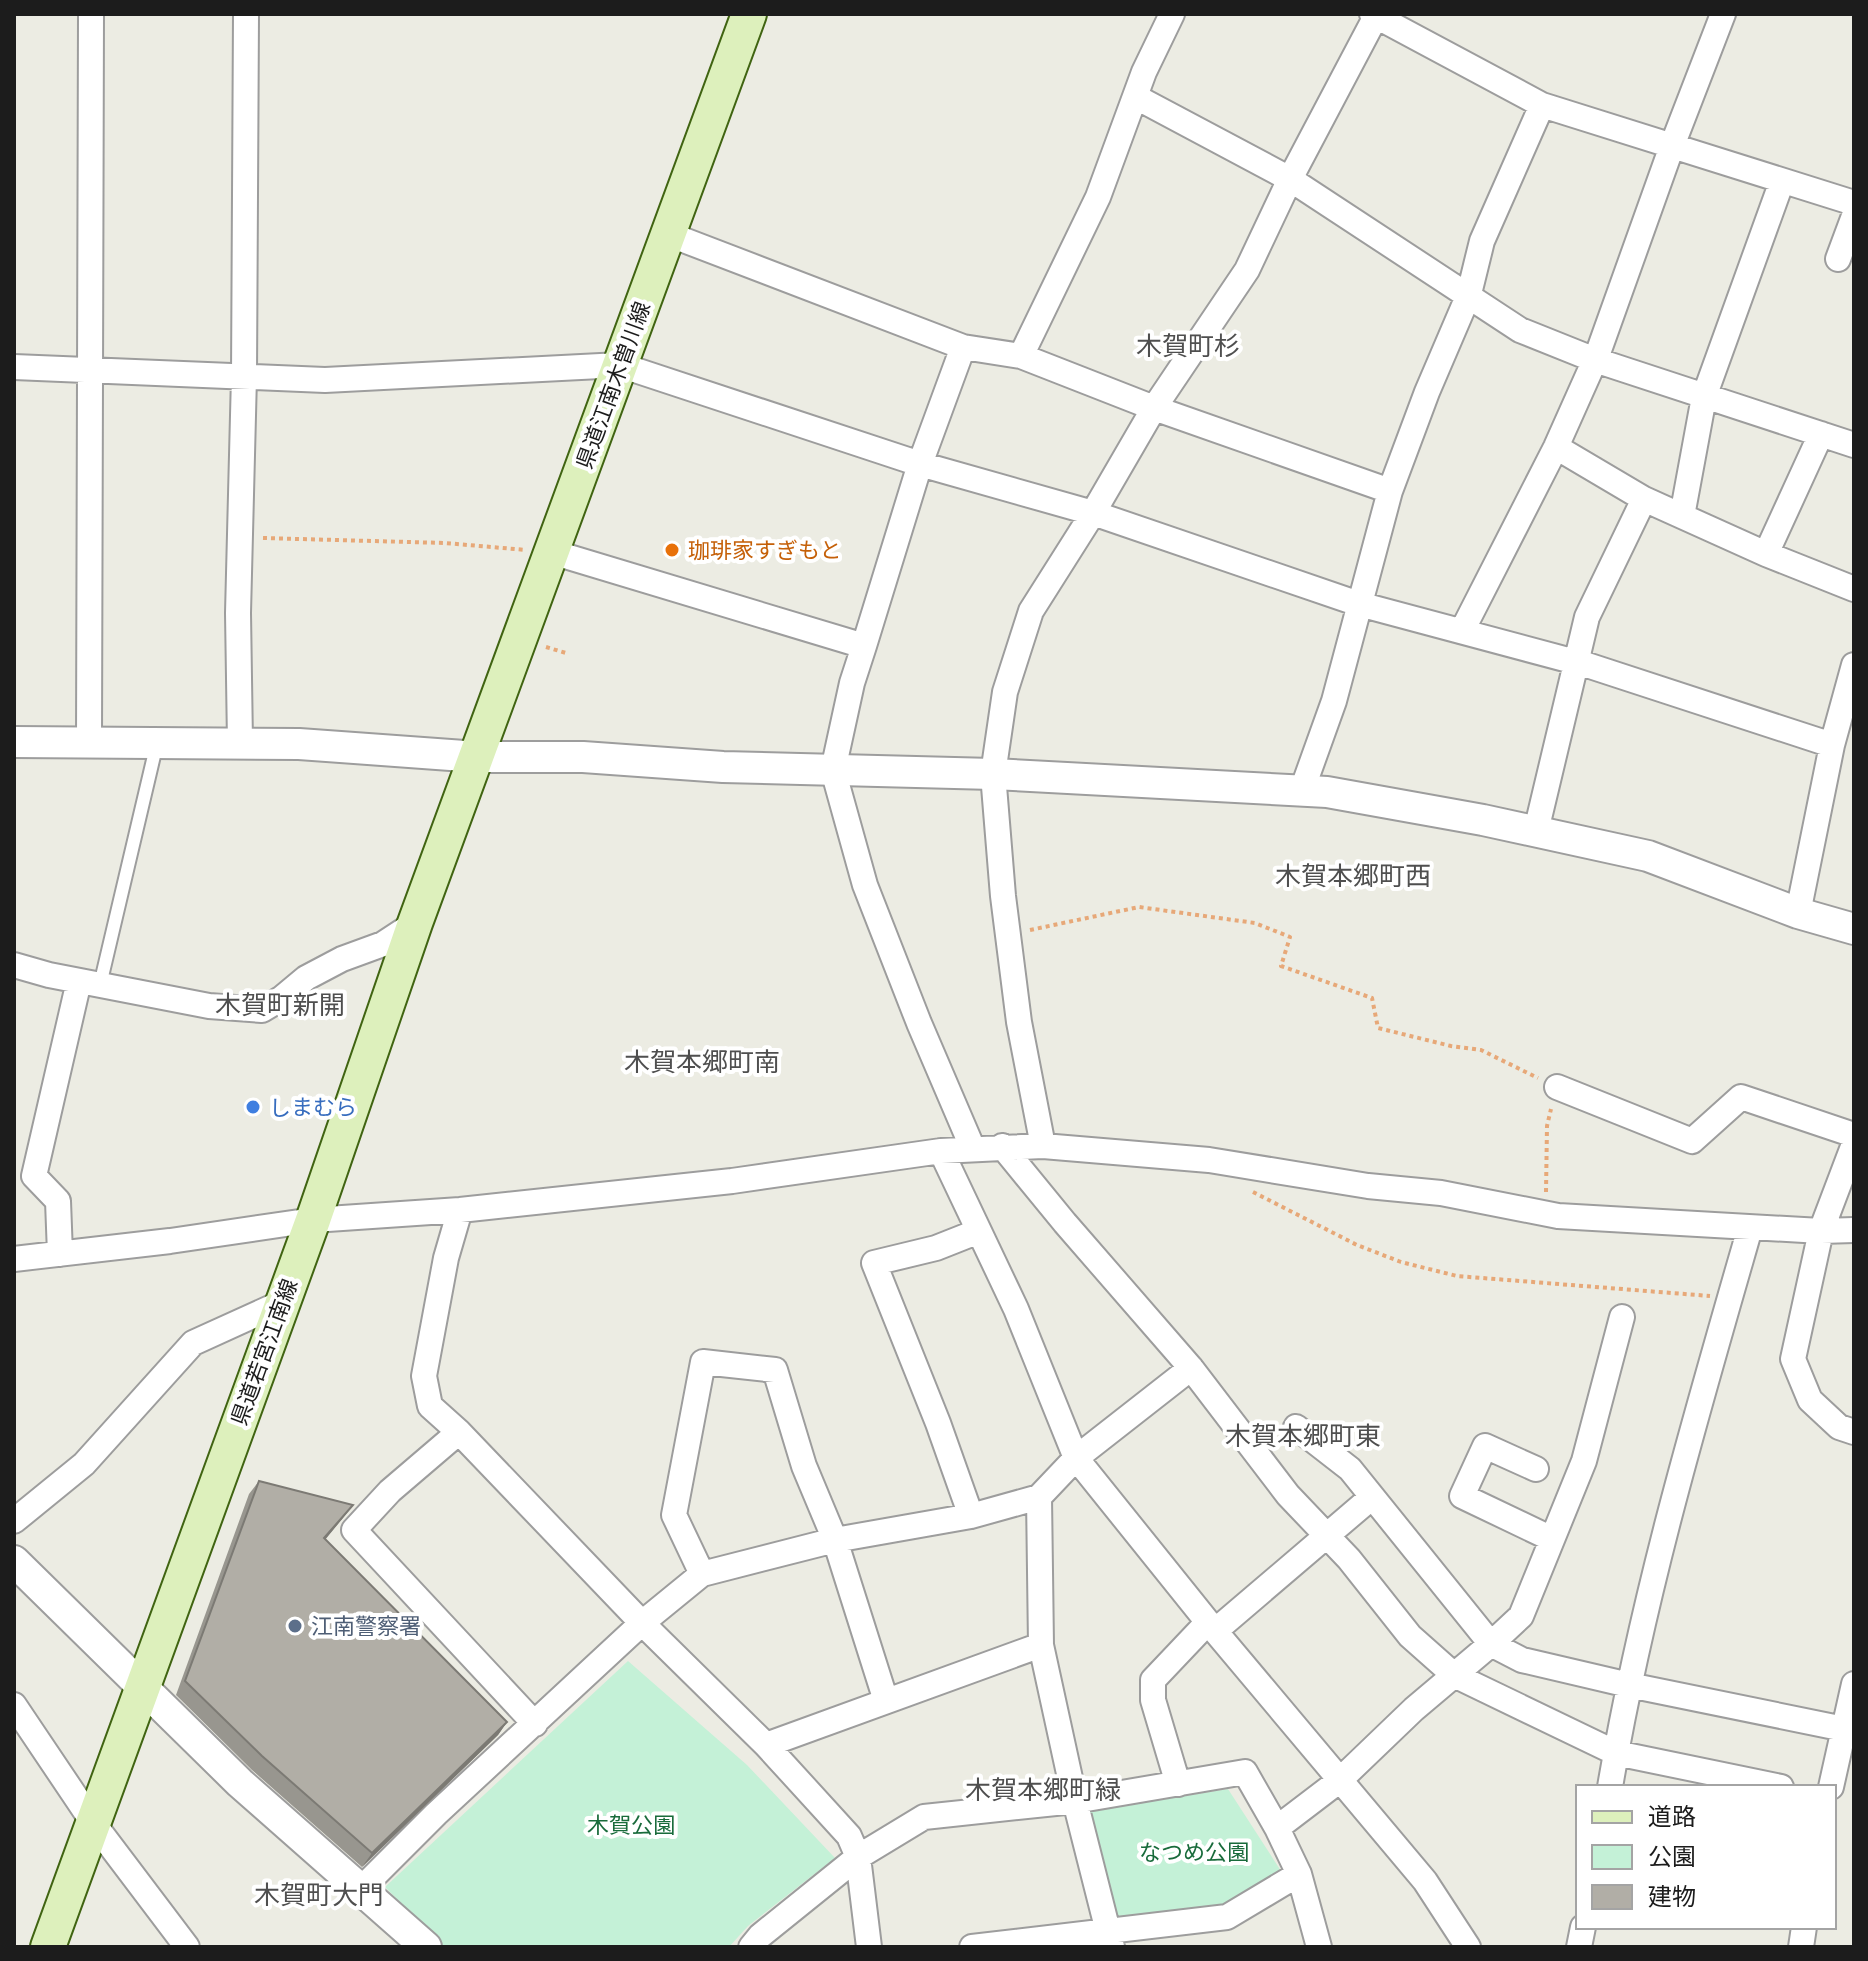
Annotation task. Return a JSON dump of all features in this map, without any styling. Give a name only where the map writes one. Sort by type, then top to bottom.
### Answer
[{"type":"main road","name":"県道江南木曽川線","points":[[478,757],[749,14]]},
{"type":"main road","name":"県道若宮江南線","points":[[48,1947],[313,1220],[415,923],[478,757]]},
{"type":"street","points":[[89,742],[91,14]]},
{"type":"street","points":[[240,743],[246,14]]},
{"type":"street","points":[[1021,356],[1098,197],[1172,14]]},
{"type":"street","points":[[1462,631],[1556,447],[1595,360],[1723,14]]},
{"type":"street","points":[[1043,1146],[1019,1022],[993,774],[1005,692],[1031,611],[1154,408],[1247,270],[1374,15],[1401,21],[1542,105],[1854,203]]},
{"type":"street","points":[[1136,97],[1290,179],[1520,330],[1595,360],[1854,445]]},
{"type":"street","points":[[1301,793],[1334,701],[1390,491],[1427,392],[1469,294],[1482,241],[1542,105]]},
{"type":"street","points":[[1682,516],[1704,397],[1782,181]]},
{"type":"street","points":[[1838,259],[1854,216]]},
{"type":"street","points":[[668,234],[963,347],[1021,356],[1154,408],[1390,491]]},
{"type":"street","points":[[963,347],[920,464],[852,683],[833,770],[865,885],[973,1149]]},
{"type":"street","points":[[14,367],[325,380],[620,365],[920,464],[1093,513],[1359,604],[1576,661],[1832,745]]},
{"type":"street","points":[[1766,554],[1821,434]]},
{"type":"street","points":[[1556,447],[1644,499],[1766,554],[1854,589]]},
{"type":"street","points":[[1536,831],[1587,617],[1644,499]]},
{"type":"street","points":[[552,552],[864,646]]},
{"type":"street","points":[[1798,913],[1832,745],[1849,705],[1854,665]]},
{"type":"street","points":[[14,742],[299,744],[478,757],[583,757],[723,767],[993,774],[1327,792],[1536,831],[1648,856],[1798,913],[1854,929]]},
{"type":"street","points":[[14,965],[209,1006],[262,1010],[306,978],[342,959],[383,944],[415,923]]},
{"type":"street","points":[[60,1254],[58,1201],[34,1176],[90,983]]},
{"type":"street","points":[[1557,1087],[1692,1141],[1741,1097],[1854,1135]]},
{"type":"street","points":[[1854,1144],[1821,1231],[1793,1359],[1810,1400],[1839,1427],[1854,1432]]},
{"type":"street","points":[[1002,1146],[1191,1368],[1288,1495],[1349,1559],[1410,1636],[1454,1675],[1616,1753],[1771,1785]]},
{"type":"street","points":[[14,1259],[313,1220],[460,1210],[732,1181],[941,1151],[1002,1146],[1043,1146],[1209,1160],[1368,1186],[1441,1193],[1546,1214],[1750,1228],[1854,1230]]},
{"type":"street","points":[[941,1151],[1016,1309],[1076,1458],[1425,1881],[1468,1947]]},
{"type":"street","points":[[460,1210],[446,1258],[424,1376],[430,1406],[766,1745],[849,1836],[858,1857],[869,1947]]},
{"type":"street","points":[[1610,1785],[1629,1685],[1680,1479],[1750,1228]]},
{"type":"street","points":[[971,1516],[938,1423],[874,1263],[936,1248],[979,1231]]},
{"type":"street","points":[[14,1521],[84,1464],[193,1343],[281,1303]]},
{"type":"street","points":[[1277,1828],[1340,1780],[1414,1709],[1521,1616],[1584,1461],[1622,1317]]},
{"type":"street","points":[[702,1574],[674,1515],[703,1362],[775,1370],[804,1466],[835,1540],[886,1701]]},
{"type":"street","points":[[361,1889],[436,1814],[642,1623],[702,1574],[835,1540],[971,1516],[1039,1497],[1076,1458],[1191,1368]]},
{"type":"street","points":[[1296,1427],[1350,1469],[1491,1644],[1522,1660],[1849,1730]]},
{"type":"street","points":[[459,1432],[390,1491],[354,1530],[535,1724]]},
{"type":"street","points":[[1536,1469],[1485,1446],[1462,1496],[1552,1539]]},
{"type":"street","points":[[1039,1497],[1041,1645],[1109,1938]]},
{"type":"street","points":[[1178,1784],[1153,1700],[1153,1680],[1212,1626],[1372,1497]]},
{"type":"street","points":[[14,1561],[240,1783],[426,1947]]},
{"type":"street","points":[[766,1745],[1041,1645]]},
{"type":"street","points":[[1832,1785],[1849,1730],[1854,1684]]},
{"type":"street","points":[[14,1705],[94,1824],[187,1947]]},
{"type":"street","points":[[751,1947],[760,1936],[858,1857],[924,1817],[1075,1801],[1245,1772],[1299,1874],[1319,1947]]},
{"type":"street","points":[[972,1947],[1109,1938],[1227,1917],[1299,1874]]},
{"type":"lane","points":[[90,983],[157,742]]},
{"type":"path","points":[[240,537],[445,543],[552,552]]},
{"type":"path","points":[[1008,934],[1139,907],[1255,923],[1290,937],[1281,966],[1372,998],[1378,1028],[1481,1050],[1557,1087],[1547,1126],[1546,1214]]},
{"type":"path","points":[[1245,1187],[1357,1245],[1401,1262],[1457,1276],[1730,1297]]},
{"type":"green space","name":"木賀公園","points":[[628,1661],[747,1765],[835,1858],[748,1926],[729,1947],[444,1947],[385,1887]]},
{"type":"green space","name":"なつめ公園","points":[[1228,1789],[1281,1871],[1223,1906],[1112,1922],[1090,1811]]},
{"type":"building","name":"江南警察署","points":[[259,1481],[353,1505],[324,1538],[507,1722],[372,1853],[262,1756],[185,1681]]},
{"type":"place","name":"珈琲家すぎもと","points":[[672,550]]},
{"type":"place","name":"しまむら","points":[[253,1107]]},
{"type":"place","name":"江南警察署","points":[[295,1626]]},
{"type":"district","name":"木賀町杉","points":[[1188,346]]},
{"type":"district","name":"木賀本郷町西","points":[[1353,876]]},
{"type":"district","name":"木賀町新開","points":[[280,1005]]},
{"type":"district","name":"木賀本郷町南","points":[[702,1062]]},
{"type":"district","name":"木賀本郷町東","points":[[1303,1436]]},
{"type":"district","name":"木賀本郷町緑","points":[[1043,1790]]},
{"type":"district","name":"木賀町大門","points":[[319,1895]]}]
